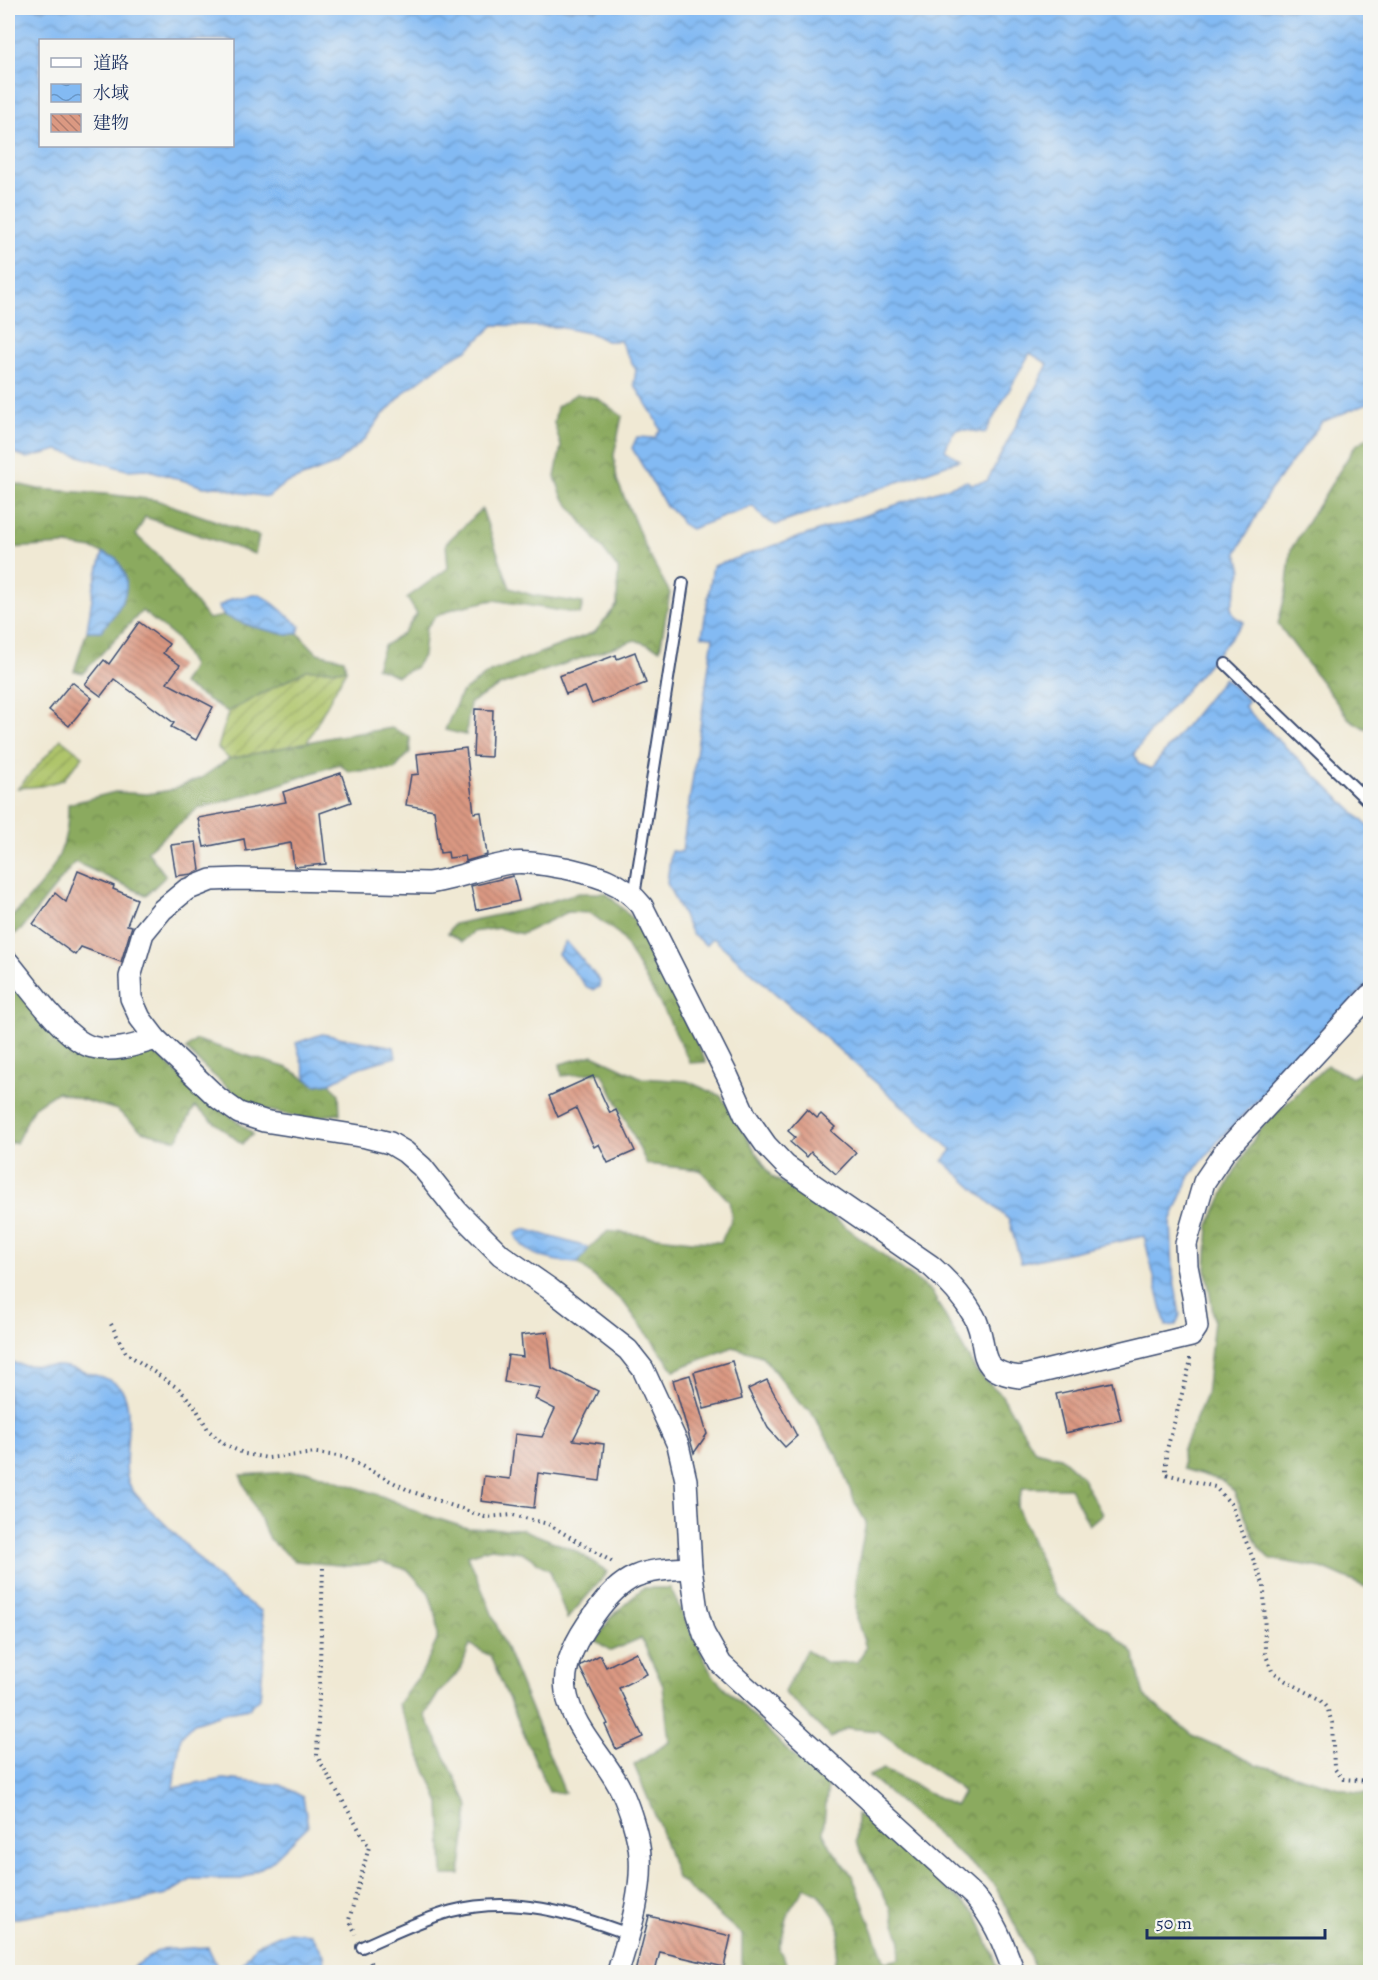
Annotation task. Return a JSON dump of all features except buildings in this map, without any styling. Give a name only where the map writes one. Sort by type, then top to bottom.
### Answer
[{"type":"street","points":[[1014,1972],[997,1928],[988,1912],[974,1896],[721,1664],[704,1634],[697,1611],[691,1568],[686,1480],[678,1445],[643,1370],[628,1350],[550,1289],[501,1255],[458,1211],[422,1167],[405,1152],[390,1143],[366,1137],[264,1121],[238,1113],[218,1098],[156,1039],[140,1018],[132,998],[130,977],[143,933],[162,910],[186,890],[211,880],[429,883],[445,881],[509,863],[534,862],[599,876],[634,896],[642,906],[745,1114],[766,1145],[786,1166],[931,1266],[945,1279],[975,1318],[987,1360],[994,1370],[1003,1375],[1020,1377],[1191,1336],[1197,1327],[1187,1266],[1186,1244],[1204,1182],[1225,1151],[1371,995]]},
{"type":"street","points":[[8,962],[69,1034],[90,1047],[106,1049],[132,1046],[156,1039]]},
{"type":"street","points":[[618,1972],[639,1886],[640,1856],[633,1823],[621,1790],[576,1718],[566,1690],[567,1665],[587,1624],[617,1586],[635,1575],[656,1570],[691,1568]]},
{"type":"lane","points":[[634,896],[683,583]]},
{"type":"lane","points":[[1226,664],[1371,803]]},
{"type":"lane","points":[[362,1947],[453,1911],[486,1906],[519,1905],[542,1908],[592,1921],[628,1934]]},
{"type":"path","points":[[111,1324],[126,1353],[179,1389],[194,1405],[209,1431],[224,1444],[245,1454],[268,1458],[316,1453],[344,1456],[410,1491],[485,1517],[513,1515],[548,1524],[635,1575]]},
{"type":"path","points":[[1191,1336],[1190,1364],[1166,1453],[1166,1474],[1215,1487],[1231,1504],[1264,1586],[1265,1653],[1272,1671],[1286,1682],[1320,1699],[1327,1707],[1332,1723],[1334,1768],[1343,1779],[1371,1782]]},
{"type":"path","points":[[323,1568],[317,1756],[369,1847],[349,1920],[375,1972]]},
{"type":"green space","points":[[576,394],[597,398],[622,416],[614,455],[617,480],[648,553],[670,593],[660,649],[635,640],[499,686],[470,703],[466,735],[445,730],[461,693],[490,672],[595,632],[617,605],[618,569],[562,496],[555,477],[561,446],[554,423],[557,407]]},
{"type":"green space","points":[[1370,436],[1370,729],[1349,719],[1278,624],[1286,592],[1291,549],[1355,446]]},
{"type":"green space","points":[[8,482],[38,489],[156,500],[259,536],[255,554],[145,517],[136,535],[161,558],[208,619],[224,616],[254,627],[288,635],[298,633],[317,653],[344,659],[346,670],[307,670],[228,712],[182,684],[192,666],[176,638],[142,611],[83,673],[74,671],[87,631],[101,631],[116,558],[93,549],[66,545],[8,548]]},
{"type":"green space","points":[[482,509],[510,588],[532,595],[583,603],[580,614],[494,600],[455,608],[435,617],[426,628],[423,656],[415,668],[397,676],[376,667],[384,646],[402,634],[417,614],[407,598],[448,568],[446,543]]},
{"type":"green space","points":[[307,670],[346,670],[307,742],[229,759],[218,748],[228,712]]},
{"type":"green space","points":[[392,728],[410,737],[410,752],[394,770],[348,771],[339,764],[260,791],[197,809],[147,851],[166,876],[146,895],[75,862],[21,930],[8,938],[8,921],[44,881],[58,858],[67,829],[68,804],[115,792],[147,794],[171,790],[201,778],[229,759],[332,737]]},
{"type":"green space","points":[[61,739],[83,756],[63,780],[41,786],[18,788]]},
{"type":"green space","points":[[577,893],[606,893],[634,920],[706,1062],[690,1063],[666,1014],[620,935],[590,913],[568,912],[522,934],[499,928],[473,932],[462,942],[448,933],[454,924],[526,909]]},
{"type":"green space","points":[[8,975],[44,1024],[54,1035],[78,1053],[107,1060],[156,1053],[178,1074],[253,1134],[242,1144],[195,1107],[177,1140],[142,1131],[117,1110],[57,1092],[34,1107],[16,1143],[8,1143]]},
{"type":"green space","points":[[196,1040],[288,1068],[316,1085],[330,1083],[339,1094],[340,1114],[303,1118],[258,1108],[237,1095],[186,1049]]},
{"type":"green space","points":[[593,1055],[642,1078],[687,1081],[721,1096],[771,1176],[822,1209],[931,1291],[976,1371],[1001,1394],[1035,1451],[1060,1457],[1081,1476],[1102,1514],[1089,1525],[1070,1488],[1023,1488],[1017,1507],[1055,1594],[1082,1614],[1108,1629],[1134,1654],[1144,1696],[1194,1736],[1256,1764],[1350,1791],[1370,1794],[1370,1972],[1035,1972],[1029,1953],[994,1884],[869,1776],[883,1769],[955,1806],[963,1793],[957,1786],[878,1731],[847,1728],[831,1738],[784,1692],[806,1650],[827,1663],[857,1662],[866,1648],[856,1618],[856,1576],[866,1522],[855,1503],[838,1457],[810,1410],[801,1405],[762,1356],[733,1347],[674,1370],[625,1304],[578,1263],[589,1248],[608,1231],[692,1241],[721,1242],[732,1218],[729,1201],[700,1170],[647,1164],[602,1072],[562,1076],[560,1064]]},
{"type":"green space","points":[[1327,1065],[1351,1077],[1370,1068],[1370,1589],[1322,1568],[1270,1559],[1259,1548],[1234,1492],[1223,1481],[1183,1469],[1182,1451],[1206,1395],[1214,1320],[1206,1269],[1209,1225],[1230,1180],[1259,1130]]},
{"type":"green space","points":[[309,1471],[467,1528],[522,1529],[576,1551],[608,1572],[567,1619],[550,1571],[522,1552],[491,1548],[468,1555],[565,1793],[549,1792],[490,1656],[470,1644],[461,1669],[438,1694],[425,1715],[469,1806],[460,1875],[443,1875],[440,1803],[398,1704],[422,1672],[437,1640],[437,1619],[429,1593],[408,1570],[381,1562],[349,1566],[295,1561],[269,1539],[240,1475]]},
{"type":"green space","points":[[643,1588],[670,1588],[713,1676],[786,1749],[828,1785],[823,1832],[832,1849],[853,1877],[885,1962],[899,1959],[901,1942],[890,1907],[856,1842],[857,1814],[879,1829],[977,1915],[1000,1972],[833,1972],[840,1930],[834,1916],[819,1894],[805,1887],[789,1911],[779,1949],[791,1972],[750,1972],[742,1967],[742,1935],[677,1878],[659,1825],[634,1765],[669,1742],[663,1686],[641,1638],[611,1651],[596,1641],[611,1617]]},
{"type":"water","points":[[8,8],[1370,8],[1370,402],[1322,422],[1269,492],[1237,552],[1242,570],[1231,608],[1235,617],[1244,622],[1134,753],[1139,764],[1151,769],[1224,678],[1249,701],[1244,707],[1370,828],[1370,982],[1219,1140],[1190,1176],[1171,1221],[1173,1273],[1180,1315],[1176,1325],[1166,1326],[1144,1236],[1021,1263],[1009,1220],[943,1161],[952,1150],[713,938],[706,945],[692,934],[667,883],[671,851],[682,852],[713,637],[702,636],[713,566],[967,481],[972,484],[987,481],[1048,364],[1030,353],[985,433],[958,429],[952,434],[945,450],[960,460],[776,525],[769,522],[753,506],[691,529],[682,524],[678,516],[666,506],[632,448],[637,437],[655,438],[660,430],[657,421],[634,384],[636,370],[620,341],[606,341],[593,334],[559,327],[494,325],[467,350],[446,361],[407,390],[380,418],[365,439],[334,465],[284,484],[268,497],[218,486],[204,487],[146,469],[127,470],[58,450],[27,458],[8,450]]},
{"type":"water","points":[[103,553],[116,558],[125,575],[126,591],[120,606],[101,631],[87,631],[94,585]]},
{"type":"water","points":[[259,594],[300,626],[298,633],[288,635],[254,627],[224,616],[218,607],[231,599]]},
{"type":"water","points":[[566,941],[600,981],[599,987],[594,990],[587,987],[558,954]]},
{"type":"water","points":[[322,1034],[394,1047],[396,1057],[360,1067],[330,1083],[316,1085],[307,1079],[296,1043]]},
{"type":"water","points":[[525,1229],[589,1248],[578,1263],[551,1260],[533,1253],[519,1242],[515,1234]]},
{"type":"water","points":[[8,1361],[22,1365],[67,1367],[115,1383],[123,1391],[127,1402],[127,1473],[129,1484],[135,1494],[222,1582],[261,1611],[266,1635],[260,1697],[249,1708],[227,1712],[194,1723],[181,1736],[173,1788],[224,1779],[281,1785],[303,1797],[308,1826],[271,1862],[242,1879],[192,1879],[166,1895],[106,1908],[65,1910],[8,1918]]},
{"type":"water","points":[[286,1932],[311,1934],[324,1955],[325,1972],[126,1972],[159,1950],[208,1947],[217,1966],[241,1966],[256,1945]]}]
